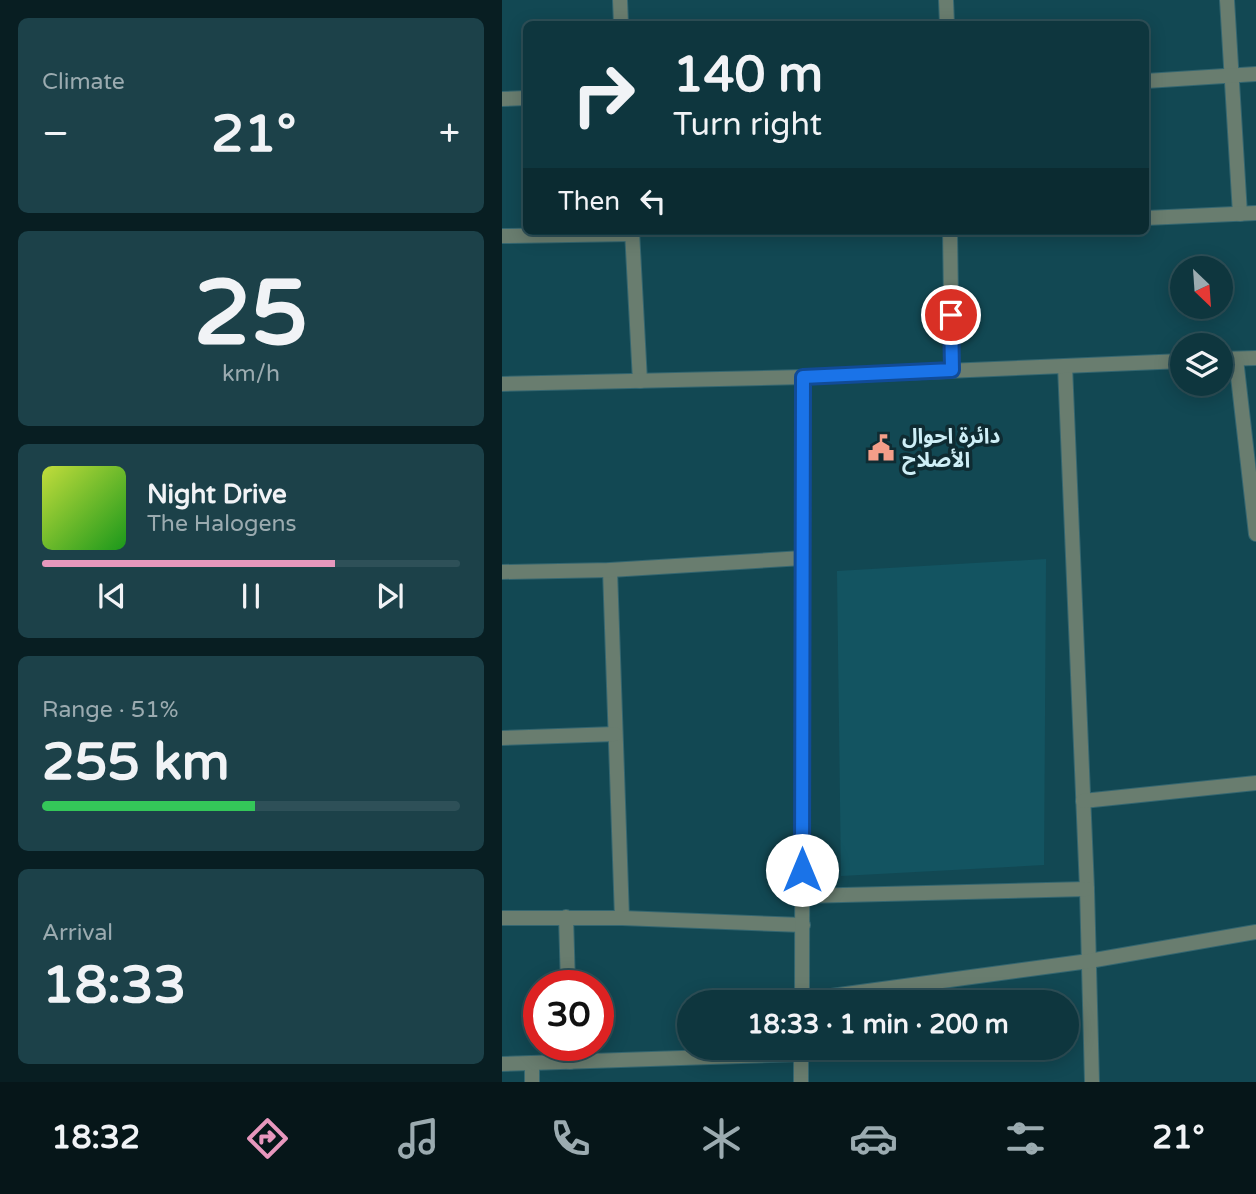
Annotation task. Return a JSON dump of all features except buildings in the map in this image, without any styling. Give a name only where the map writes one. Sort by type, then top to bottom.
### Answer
[{"type":"street","points":[[620,0],[621,21]]},
{"type":"street","points":[[946,0],[947,21]]},
{"type":"street","points":[[1227,0],[1240,214]]},
{"type":"street","points":[[1149,81],[1256,74]]},
{"type":"street","points":[[502,99],[523,98]]},
{"type":"street","points":[[1149,218],[1256,213]]},
{"type":"street","points":[[502,236],[534,235]]},
{"type":"street","points":[[632,235],[640,381]]},
{"type":"street","points":[[950,235],[952,370]]},
{"type":"street","points":[[1233,359],[1256,358]]},
{"type":"street","points":[[502,384],[803,377],[1170,362]]},
{"type":"street","points":[[1065,366],[1087,890],[1092,1082]]},
{"type":"street","points":[[802,990],[803,377]]},
{"type":"street","points":[[1233,385],[1256,534]]},
{"type":"street","points":[[502,572],[610,570],[803,558]]},
{"type":"street","points":[[610,570],[622,918]]},
{"type":"street","points":[[502,738],[615,734]]},
{"type":"street","points":[[1083,801],[1256,783]]},
{"type":"street","points":[[802,896],[1087,890]]},
{"type":"street","points":[[566,917],[568,970]]},
{"type":"street","points":[[502,918],[622,918],[803,925]]},
{"type":"street","points":[[881,990],[1089,961],[1256,932]]},
{"type":"street","points":[[502,1064],[677,1057]]},
{"type":"street","points":[[801,1060],[801,1082]]},
{"type":"street","points":[[532,1063],[532,1082]]},
{"type":"shaded area","points":[[1046,559],[1044,865],[841,876],[837,571]]},
{"type":"place","name":"دائرة احوال الأصلاح","points":[[881,448]]},
{"type":"route","points":[[802,870],[803,377],[952,370],[951,315]]}]
